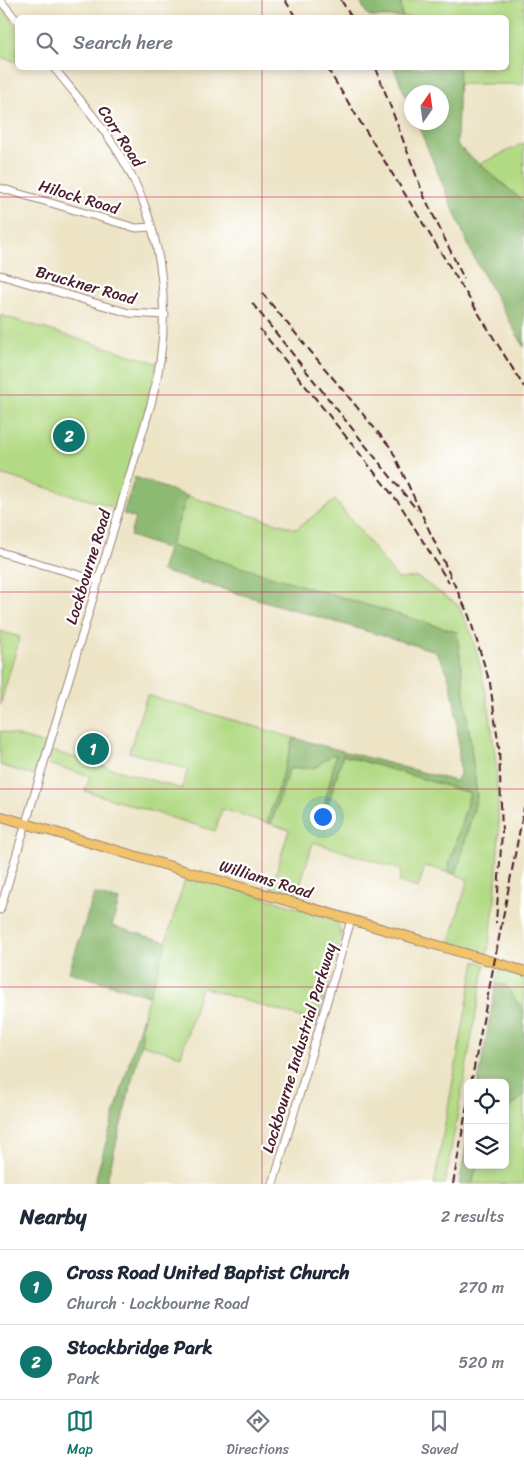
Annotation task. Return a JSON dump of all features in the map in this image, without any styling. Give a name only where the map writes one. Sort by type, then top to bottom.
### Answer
[{"type":"main road","name":"Williams Road","points":[[0,816],[524,971]]},
{"type":"street","points":[[0,0],[15,18]]},
{"type":"street","name":"Corr Road","points":[[56,70],[121,155],[140,194],[152,227]]},
{"type":"street","name":"Hilock Road","points":[[0,188],[136,228],[152,227]]},
{"type":"street","name":"Lockbourne Road","points":[[0,910],[156,388],[163,348],[165,315],[161,266],[152,227]]},
{"type":"street","name":"Bruckner Road","points":[[0,274],[129,313],[165,315]]},
{"type":"street","points":[[0,552],[99,581]]},
{"type":"street","name":"Lockbourne Industrial Parkway","points":[[273,1184],[351,920]]},
{"type":"green space","points":[[359,0],[401,0],[402,15],[368,15]]},
{"type":"green space","points":[[401,0],[524,0],[524,84],[458,84],[459,70],[509,70],[509,15],[402,15]]},
{"type":"green space","points":[[0,5],[15,24],[15,61],[0,57]]},
{"type":"green space","points":[[395,70],[459,70],[457,145],[524,202],[524,347],[473,256],[420,130],[449,130],[449,85],[404,85],[404,92]]},
{"type":"green space","points":[[524,143],[524,202],[480,164]]},
{"type":"green space","points":[[0,315],[157,363],[150,398],[116,508],[0,474]]},
{"type":"green space","points":[[135,477],[187,496],[170,546],[457,632],[477,796],[456,875],[447,872],[470,793],[343,755],[327,808],[324,807],[336,755],[331,755],[316,767],[289,769],[271,824],[267,823],[294,738],[455,781],[460,775],[455,710],[443,662],[435,651],[161,571],[168,549],[130,536],[135,518],[123,514]]},
{"type":"green space","points":[[187,496],[296,529],[335,500],[398,579],[417,577],[458,605],[471,633],[479,661],[490,714],[496,763],[499,833],[495,900],[487,957],[449,945],[468,879],[456,875],[477,796],[457,632],[170,546]]},
{"type":"green space","points":[[0,631],[20,637],[0,705]]},
{"type":"green space","points":[[147,695],[294,738],[267,823],[222,809],[215,831],[85,791],[90,776],[48,764],[52,751],[182,789],[188,769],[129,752]]},
{"type":"green space","points":[[0,731],[46,744],[36,776],[0,765]]},
{"type":"green space","points":[[331,755],[337,755],[324,807],[326,808],[342,755],[470,793],[447,872],[425,866],[418,888],[399,882],[402,870],[313,842],[296,899],[270,892],[289,830],[271,824],[289,769],[316,767]]},
{"type":"green space","points":[[187,873],[332,919],[336,923],[340,928],[341,939],[316,1022],[201,987],[181,1056],[141,1044],[144,1012]]},
{"type":"green space","points":[[94,894],[119,900],[112,926],[167,942],[149,996],[69,972]]},
{"type":"green space","points":[[475,961],[485,964],[445,1184],[434,1184]]},
{"type":"green space","points":[[500,968],[524,975],[524,1013],[520,1004],[496,984]]},
{"type":"green space","points":[[496,984],[506,985],[524,1013],[524,1095],[509,1109],[509,1079],[479,1079]]},
{"type":"green space","points":[[144,1012],[141,1044],[106,1184],[94,1184]]},
{"type":"green space","points":[[524,1095],[524,1184],[472,1184],[476,1169],[509,1169],[509,1109]]},
{"type":"green space","points":[[464,1157],[464,1169],[476,1169],[472,1184],[459,1184]]},
{"type":"railway","points":[[285,0],[294,15]]},
{"type":"railway","points":[[341,0],[350,15]]},
{"type":"railway","points":[[328,70],[524,387]]},
{"type":"railway","points":[[377,70],[424,196],[464,279]]},
{"type":"railway","points":[[262,293],[391,448],[469,616],[490,683],[499,748],[502,832],[496,923]]},
{"type":"railway","points":[[252,303],[417,510]]},
{"type":"railway","points":[[260,329],[399,503],[449,583]]},
{"type":"railway","points":[[472,1079],[524,808]]},
{"type":"railway","points":[[453,1184],[464,1122]]},
{"type":"place","name":"Stockbridge Park","points":[[69,436]]},
{"type":"place","name":"Cross Road United Baptist Church","points":[[93,749]]}]
